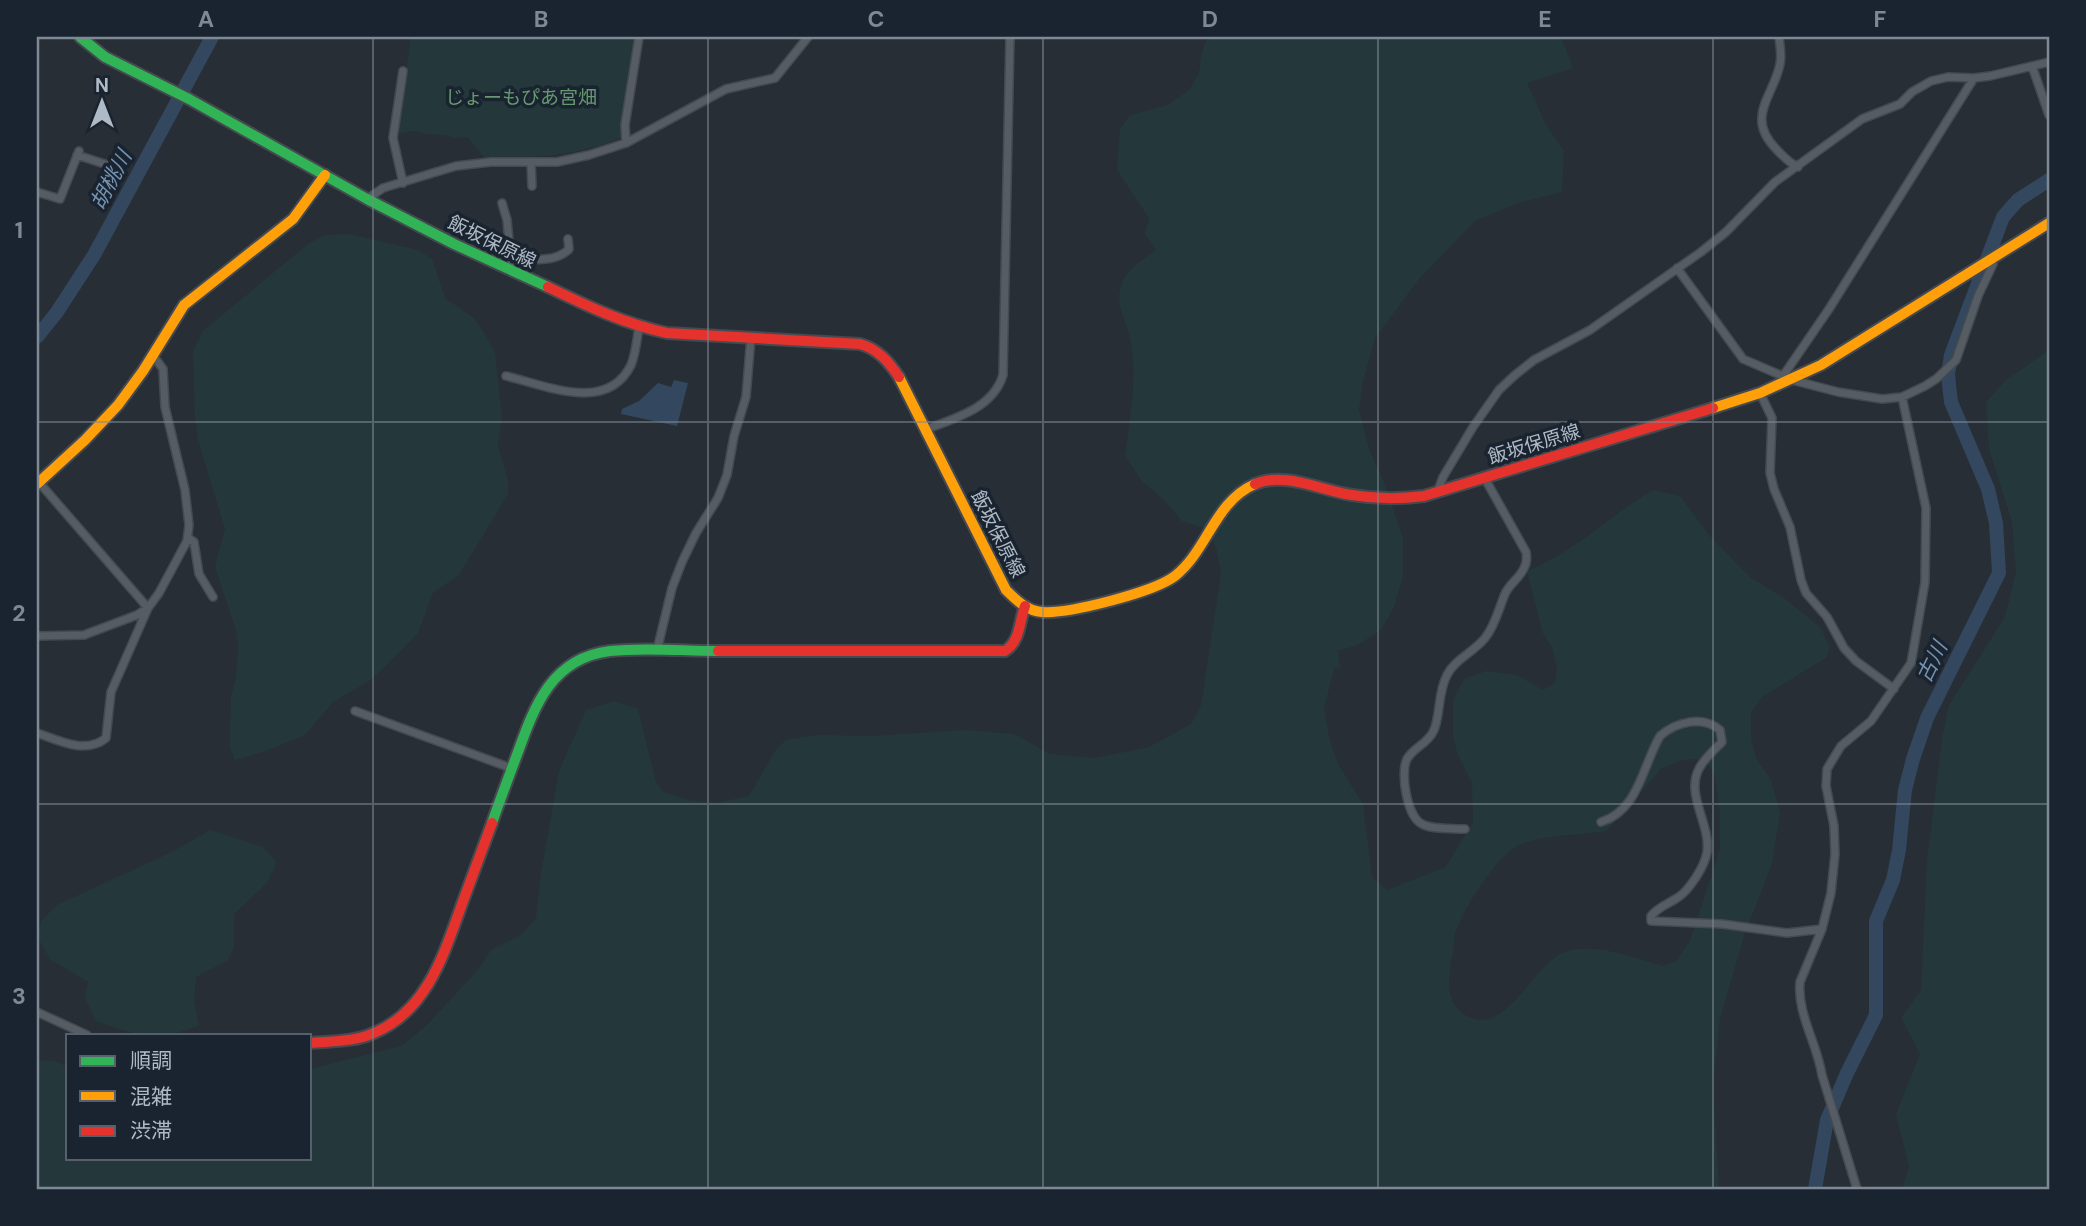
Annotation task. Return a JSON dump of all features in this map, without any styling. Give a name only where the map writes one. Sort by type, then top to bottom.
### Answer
[{"type":"main road","name":"飯坂保原線","points":[[80,37],[105,57],[189,99],[367,199],[610,316],[639,327],[667,333],[828,341],[870,347],[890,363],[927,429],[1006,590],[1024,606],[1043,612],[1061,610],[1163,584],[1184,567],[1234,498],[1264,481],[1301,484],[1386,499],[1437,493],[1760,393],[1821,365],[2049,223]]},
{"type":"main road","points":[[38,482],[93,434],[127,393],[184,305],[293,219],[325,175]]},
{"type":"main road","points":[[312,1043],[366,1036],[393,1022],[422,995],[440,965],[533,709],[544,690],[559,673],[592,654],[611,651],[1004,651],[1012,647],[1017,640],[1024,606]]},
{"type":"street","points":[[625,143],[625,125],[639,37]]},
{"type":"street","points":[[367,199],[383,188],[468,164],[550,163],[576,159],[625,143],[726,89],[775,78],[808,37]]},
{"type":"street","points":[[927,429],[982,405],[995,393],[1003,375],[1010,37]]},
{"type":"street","points":[[1779,37],[1780,64],[1763,108],[1763,127],[1772,145],[1791,164],[1798,167]]},
{"type":"street","points":[[1437,493],[1443,477],[1473,428],[1507,382],[1534,360],[1590,330],[1678,268],[1726,232],[1767,189],[1862,119],[1900,104],[1923,83],[1941,78],[1974,78],[2049,62]]},
{"type":"street","points":[[2032,66],[2049,115]]},
{"type":"street","points":[[403,71],[393,138],[403,183]]},
{"type":"street","points":[[1788,378],[1974,78]]},
{"type":"street","points":[[37,192],[60,199],[78,153],[117,168]]},
{"type":"street","points":[[531,162],[532,186]]},
{"type":"street","points":[[502,203],[507,220],[509,266],[563,254],[569,249],[568,239]]},
{"type":"street","points":[[1678,268],[1743,359],[1788,378],[1867,398],[1902,397],[1936,379],[1956,360],[1978,296],[1993,264],[1992,258]]},
{"type":"street","points":[[506,376],[575,393],[590,394],[603,390],[619,380],[631,365],[639,327]]},
{"type":"street","points":[[657,650],[672,588],[682,562],[718,498],[727,475],[734,436],[746,397],[751,337]]},
{"type":"street","points":[[37,733],[74,746],[95,745],[106,738],[111,692],[148,608],[164,585],[188,538],[190,525],[186,490],[165,407],[163,369],[152,354]]},
{"type":"street","points":[[1760,393],[1772,418],[1770,474],[1790,527],[1806,593],[1827,617],[1844,648],[1856,661],[1894,689]]},
{"type":"street","points":[[1857,1189],[1825,1087],[1820,1060],[1799,1000],[1800,982],[1828,912],[1835,854],[1833,817],[1826,783],[1827,769],[1841,746],[1871,722],[1911,663],[1926,574],[1925,494],[1902,397]]},
{"type":"street","points":[[1465,829],[1420,823],[1414,817],[1405,784],[1404,767],[1409,757],[1435,729],[1440,693],[1446,677],[1456,662],[1476,648],[1488,635],[1507,589],[1526,564],[1526,552],[1484,477]]},
{"type":"street","points":[[38,482],[148,608]]},
{"type":"street","points":[[188,538],[194,542],[199,575],[213,597]]},
{"type":"street","points":[[37,636],[84,635],[148,608]]},
{"type":"street","points":[[355,711],[511,768]]},
{"type":"street","points":[[1601,822],[1623,811],[1631,802],[1660,736],[1669,728],[1683,722],[1705,722],[1714,725],[1720,730],[1722,742],[1699,767],[1695,777],[1695,796],[1706,833],[1707,854],[1692,884],[1680,896],[1655,910],[1651,921],[1722,924],[1787,933],[1822,929]]},
{"type":"street","points":[[37,1012],[86,1034]]},
{"type":"green space","name":"じょーもぴあ宮畑","points":[[411,37],[644,37],[628,135],[575,152],[485,158],[467,137],[453,138],[415,131],[397,134]]},
{"type":"green space","points":[[1207,37],[1561,37],[1573,68],[1527,83],[1546,125],[1564,151],[1562,192],[1518,203],[1475,221],[1419,279],[1375,338],[1363,381],[1359,410],[1369,449],[1403,538],[1403,576],[1394,607],[1381,630],[1358,645],[1338,651],[1340,667],[1334,669],[1324,708],[1329,738],[1338,764],[1363,804],[1372,877],[1387,890],[1446,867],[1473,822],[1472,783],[1457,753],[1453,734],[1453,700],[1464,679],[1486,671],[1517,675],[1543,690],[1555,683],[1557,669],[1552,647],[1543,634],[1527,571],[1561,554],[1653,490],[1680,496],[1709,535],[1750,577],[1784,598],[1820,627],[1830,647],[1827,657],[1762,697],[1751,713],[1751,740],[1757,760],[1771,780],[1780,813],[1772,864],[1745,933],[1720,1018],[1713,1086],[1719,1189],[37,1189],[37,1060],[55,1061],[66,1066],[66,1160],[312,1160],[312,1068],[401,1046],[425,1027],[476,972],[491,950],[521,935],[536,918],[559,771],[586,710],[614,701],[638,709],[656,782],[663,792],[689,800],[716,803],[749,796],[775,751],[786,740],[817,735],[875,736],[964,730],[1014,734],[1050,754],[1095,758],[1149,747],[1191,724],[1201,705],[1221,574],[1216,547],[1207,529],[1182,521],[1164,500],[1142,481],[1125,456],[1132,399],[1133,356],[1121,310],[1120,289],[1130,271],[1156,250],[1145,234],[1149,218],[1117,170],[1120,129],[1130,115],[1168,105],[1189,90],[1199,73]],"holes":[[[1701,759],[1710,766],[1715,775],[1720,815],[1720,849],[1690,941],[1676,961],[1663,966],[1614,952],[1577,949],[1553,959],[1519,997],[1494,1017],[1480,1020],[1465,1015],[1458,1009],[1453,1002],[1449,986],[1456,932],[1468,905],[1483,882],[1509,852],[1525,842],[1606,831],[1661,769],[1681,760]]]},
{"type":"green space","points":[[349,234],[418,250],[432,259],[445,298],[475,319],[486,336],[495,353],[502,416],[498,446],[508,480],[508,494],[459,575],[433,593],[418,633],[387,665],[369,681],[333,702],[305,735],[235,760],[230,748],[231,696],[236,678],[238,646],[236,630],[215,567],[225,529],[198,440],[193,351],[203,331],[308,244],[325,235]]},
{"type":"green space","points":[[2049,350],[2049,1189],[1902,1189],[1909,1167],[1896,1114],[1920,1054],[1901,1018],[1921,990],[1927,861],[1942,739],[1949,705],[2005,617],[2016,572],[2012,522],[1989,449],[1986,402],[2005,381]]},
{"type":"green space","points":[[210,830],[263,847],[277,862],[267,883],[234,914],[234,947],[228,960],[196,977],[194,1001],[199,1026],[170,1034],[142,1034],[96,1021],[85,998],[88,982],[50,959],[38,938],[41,921],[57,905],[174,851]]},
{"type":"water","points":[[674,380],[688,383],[677,426],[621,414],[622,409],[639,401],[658,383],[671,387]]},
{"type":"waterway","name":"胡桃川","points":[[37,337],[57,312],[94,255],[212,37]]},
{"type":"waterway","name":"古川","points":[[1815,1189],[1827,1120],[1876,1015],[1876,921],[1893,880],[1905,790],[1913,759],[1927,718],[1999,573],[1996,523],[1988,489],[1951,402],[1948,375],[1951,355],[2003,217],[2018,200],[2049,180]]},
{"type":"traffic: fast","points":[[80,37],[105,57],[189,99],[367,199],[454,244],[548,287]]},
{"type":"traffic: fast","points":[[492,823],[524,734],[539,701],[560,674],[574,663],[590,655],[610,651],[718,651]]},
{"type":"traffic: slow","points":[[37,484],[118,405],[143,371],[184,305],[293,219],[325,175]]},
{"type":"traffic: slow","points":[[1713,408],[1760,393],[1821,365],[2049,223]]},
{"type":"traffic: slow","points":[[899,377],[1006,590],[1031,610],[1055,612],[1090,606],[1149,589],[1175,576],[1196,553],[1230,502],[1255,484]]},
{"type":"traffic: jam","points":[[548,287],[621,320],[667,333],[860,344],[882,357],[899,377]]},
{"type":"traffic: jam","points":[[1255,484],[1279,480],[1361,496],[1424,496],[1713,408]]},
{"type":"traffic: jam","points":[[718,651],[1005,651],[1017,636],[1025,606]]},
{"type":"traffic: jam","points":[[312,1043],[366,1036],[392,1023],[408,1011],[431,979],[440,961],[492,823]]}]
